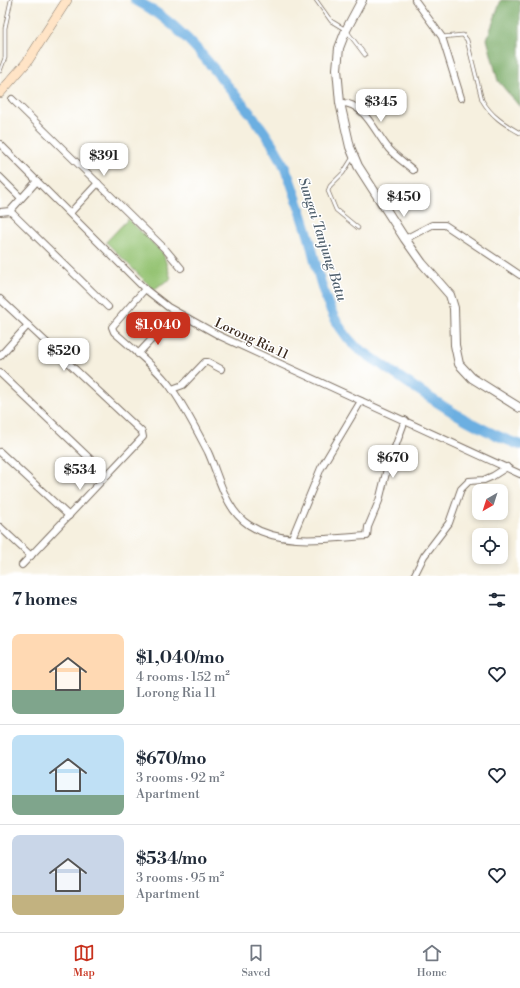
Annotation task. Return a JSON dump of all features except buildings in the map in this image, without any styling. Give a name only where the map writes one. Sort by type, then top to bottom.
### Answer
[{"type":"main road","points":[[0,93],[27,62],[67,0]]},
{"type":"street","points":[[362,0],[346,30],[340,48],[337,69],[340,103],[353,156],[365,178],[405,239],[422,263],[450,295],[454,308],[455,345],[459,364],[472,378],[520,408]]},
{"type":"street","points":[[415,0],[442,37],[461,98]]},
{"type":"street","points":[[12,99],[166,250],[181,268]]},
{"type":"street","points":[[340,103],[351,103],[361,110],[390,150],[413,170]]},
{"type":"street","name":"Lorong Ria 11","points":[[0,144],[145,289],[186,319],[520,474]]},
{"type":"street","points":[[0,177],[21,198]]},
{"type":"street","points":[[0,212],[10,210],[37,181]]},
{"type":"street","points":[[70,213],[98,183]]},
{"type":"street","points":[[10,210],[108,307]]},
{"type":"street","points":[[405,239],[432,225],[445,225],[520,275]]},
{"type":"street","points":[[145,289],[112,327],[114,332],[172,389],[208,453],[236,515],[250,526],[283,537],[292,538],[367,536],[368,527],[379,501],[387,469],[405,420]]},
{"type":"street","points":[[0,299],[142,432],[143,437],[22,565]]},
{"type":"street","points":[[0,356],[28,325]]},
{"type":"street","points":[[138,354],[164,326]]},
{"type":"street","points":[[172,389],[183,385],[205,362],[222,369]]},
{"type":"street","points":[[0,373],[107,475]]},
{"type":"street","points":[[292,538],[321,468],[362,401]]},
{"type":"street","points":[[0,452],[69,516]]},
{"type":"street","points":[[414,576],[424,556],[449,523],[461,489],[469,481],[484,480],[507,467]]},
{"type":"street","points":[[0,527],[31,556]]},
{"type":"lane","points":[[0,71],[5,58],[5,28],[11,0]]},
{"type":"lane","points":[[316,0],[331,21],[346,30],[365,55]]},
{"type":"lane","points":[[442,37],[457,35],[463,36],[467,40],[482,100],[486,108],[499,120],[520,134]]},
{"type":"lane","points":[[353,156],[344,173],[330,186],[328,191],[336,210],[358,228]]},
{"type":"green space","points":[[501,0],[520,0],[520,107],[498,81],[487,39]]},
{"type":"green space","points":[[128,219],[163,253],[171,279],[154,290],[106,242]]},
{"type":"waterway","name":"Sungai Tanjung Batu","points":[[135,0],[150,8],[188,39],[265,132],[279,155],[290,180],[308,233],[321,284],[331,311],[346,335],[356,347],[415,388],[456,414],[498,436],[520,445]]}]
